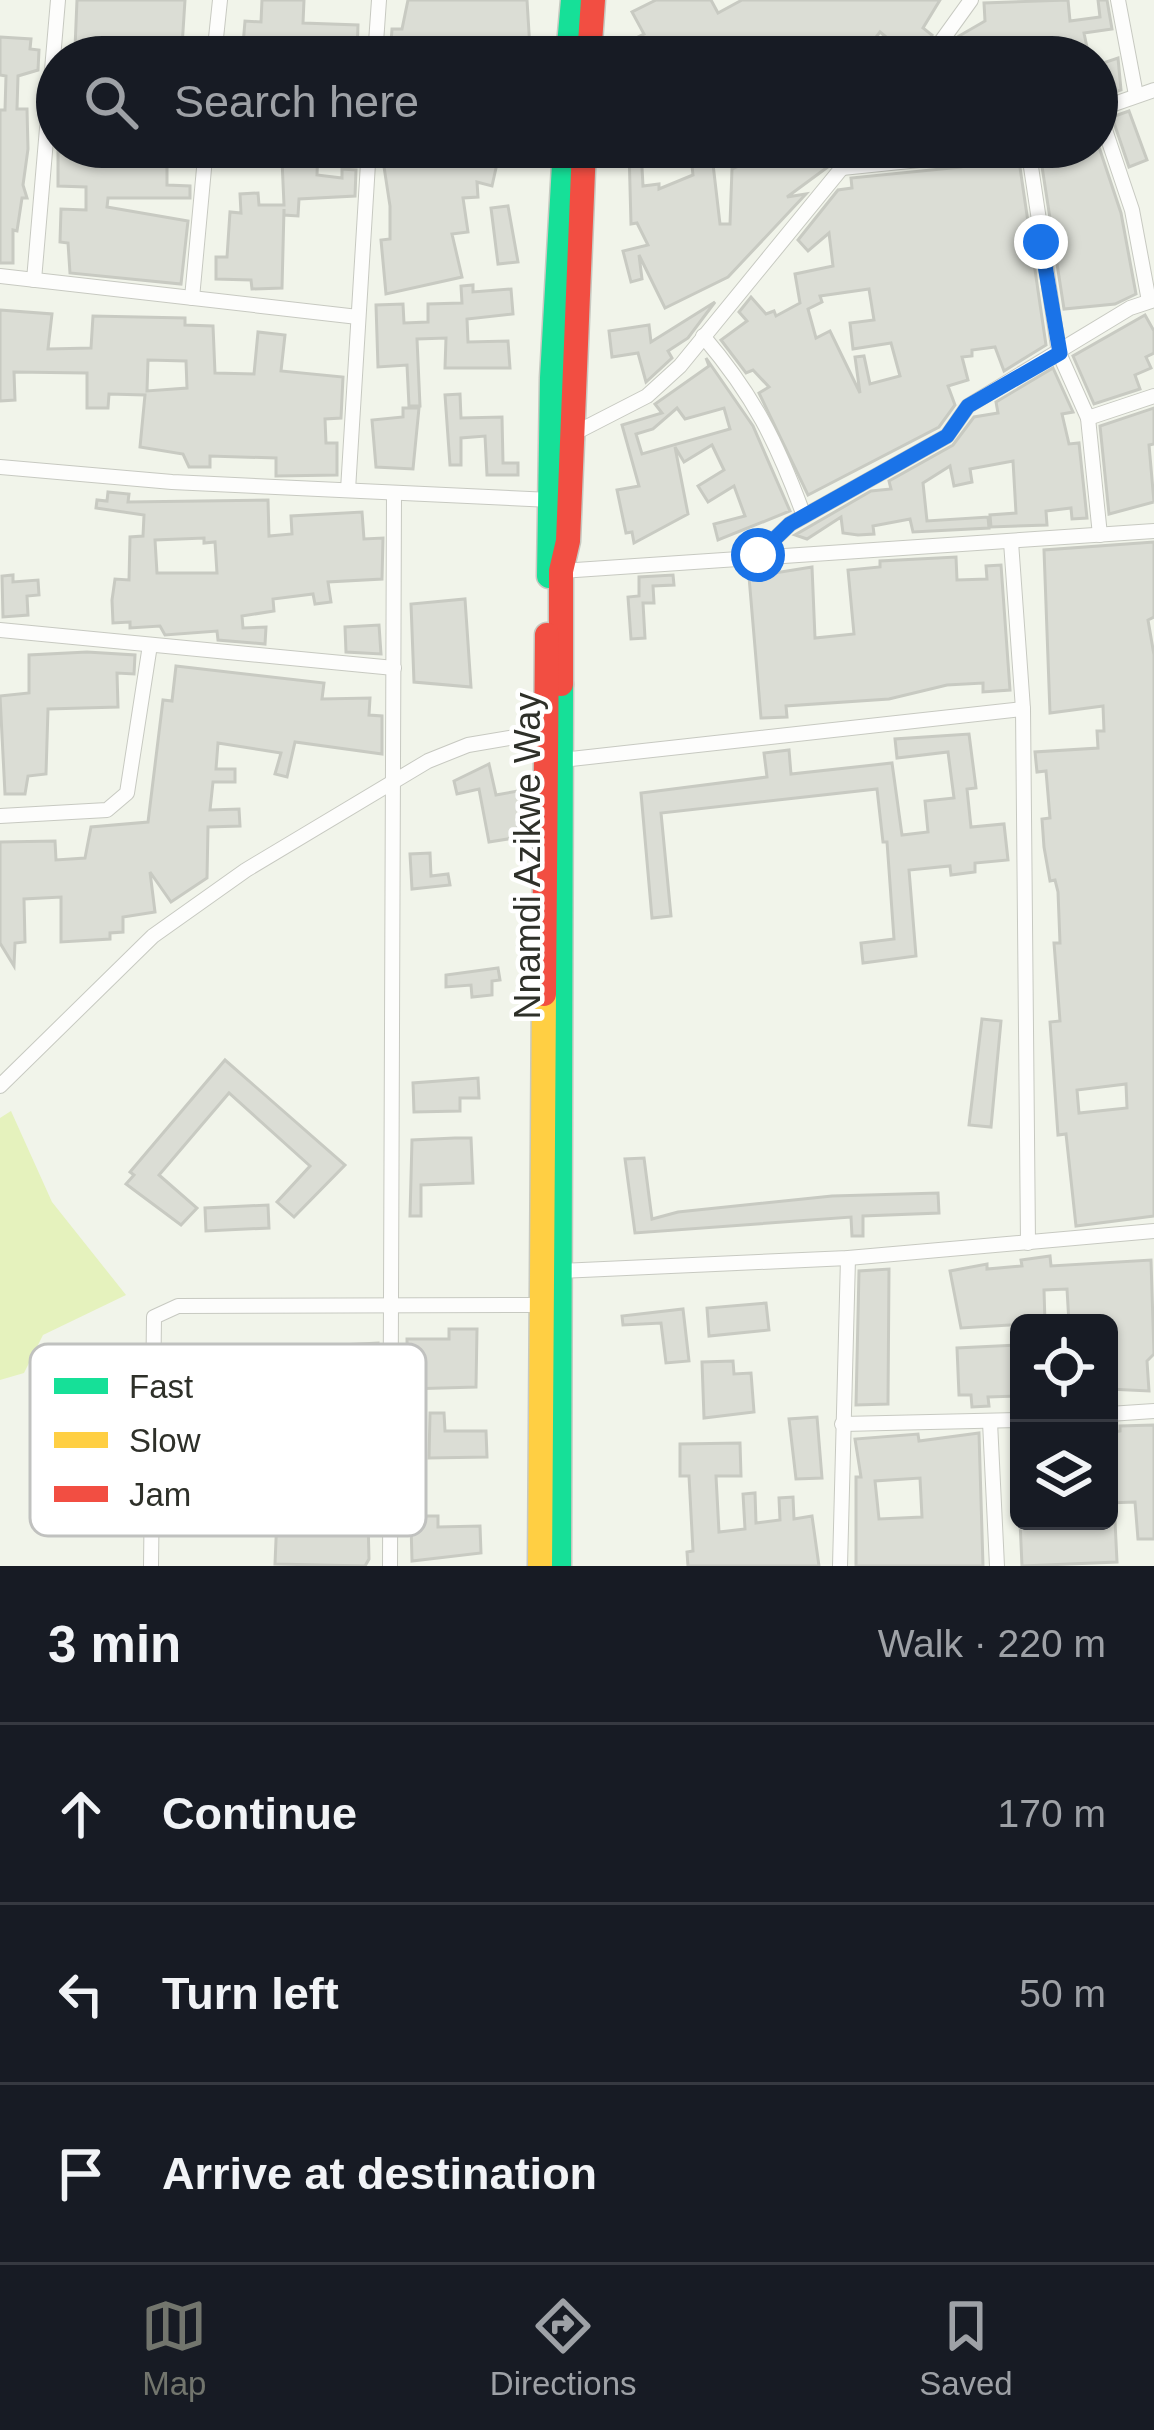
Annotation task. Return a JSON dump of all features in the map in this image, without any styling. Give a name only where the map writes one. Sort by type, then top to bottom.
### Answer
[{"type":"highway","points":[[570,36],[573,0]]},
{"type":"highway","points":[[591,36],[593,0]]},
{"type":"highway","name":"Nnamdi Azikwe Way","points":[[540,1566],[544,732],[564,168]]},
{"type":"highway","name":"Nnamdi Azikwe Way","points":[[559,1566],[561,571],[568,542],[583,168]]},
{"type":"street","points":[[55,36],[58,0]]},
{"type":"street","points":[[216,36],[220,0]]},
{"type":"street","points":[[376,36],[379,0]]},
{"type":"street","points":[[945,36],[971,0]]},
{"type":"street","points":[[1118,0],[1136,95]]},
{"type":"street","points":[[1118,102],[1154,89]]},
{"type":"street","points":[[34,280],[44,168]]},
{"type":"street","points":[[192,298],[204,168]]},
{"type":"street","points":[[348,490],[368,168]]},
{"type":"street","points":[[573,434],[646,396],[703,336],[842,168]]},
{"type":"street","points":[[1031,168],[1060,353],[1088,418],[1100,535]]},
{"type":"street","points":[[758,555],[804,517],[947,436],[968,406],[1151,300],[1118,168]]},
{"type":"street","points":[[0,276],[358,317]]},
{"type":"street","points":[[703,336],[748,390],[770,427],[804,517]]},
{"type":"street","points":[[1088,418],[1154,396]]},
{"type":"street","points":[[0,467],[172,482],[551,500]]},
{"type":"street","points":[[389,1344],[394,493]]},
{"type":"street","points":[[561,571],[1154,531]]},
{"type":"street","points":[[1011,542],[1023,709],[1028,1243]]},
{"type":"street","points":[[0,630],[394,668]]},
{"type":"street","points":[[0,816],[107,810],[119,804],[127,794],[150,645]]},
{"type":"street","points":[[562,760],[1023,709]]},
{"type":"street","points":[[0,1086],[153,935],[246,870],[392,781],[468,745],[544,732]]},
{"type":"street","points":[[560,1271],[848,1258],[1154,1232]]},
{"type":"street","points":[[840,1566],[848,1258]]},
{"type":"street","points":[[154,1344],[154,1317],[178,1306],[542,1305]]},
{"type":"street","points":[[1118,1413],[1154,1411]]},
{"type":"street","points":[[842,1424],[1010,1421]]},
{"type":"street","points":[[991,1422],[997,1566]]},
{"type":"street","points":[[151,1536],[151,1566]]},
{"type":"street","points":[[390,1536],[390,1566]]},
{"type":"green space","points":[[11,1111],[52,1202],[126,1295],[43,1335],[38,1344],[30,1344],[24,1373],[0,1380],[0,1118]]},
{"type":"building","points":[[77,0],[185,0],[183,36],[76,36]]},
{"type":"building","points":[[262,0],[304,0],[303,23],[358,25],[358,36],[244,36],[245,21],[261,22]]},
{"type":"building","points":[[408,0],[527,0],[529,36],[392,36],[392,29],[402,29]]},
{"type":"building","points":[[656,0],[711,0],[718,13],[742,0],[940,0],[923,28],[931,36],[885,36],[880,32],[877,36],[640,36],[644,34],[632,12]]},
{"type":"building","points":[[1068,0],[1070,21],[1100,17],[1098,0],[1107,0],[1112,29],[1085,36],[959,36],[985,21],[984,3]]},
{"type":"building","points":[[0,37],[31,39],[36,71],[18,76],[17,109],[27,109],[23,185],[27,198],[22,198],[17,231],[13,230],[13,263],[0,263],[0,110],[5,110],[6,76],[0,75]]},
{"type":"building","points":[[1129,111],[1147,160],[1129,167],[1118,135],[1118,115]]},
{"type":"building","points":[[58,168],[167,168],[167,185],[190,186],[190,198],[108,198],[107,207],[188,221],[181,284],[70,273],[68,243],[60,242],[61,209],[86,210],[86,187],[58,186]]},
{"type":"building","points":[[282,168],[317,168],[317,175],[342,178],[342,169],[356,170],[355,196],[299,199],[298,216],[284,215],[284,209],[282,288],[252,289],[251,280],[216,279],[216,257],[227,257],[230,212],[241,213],[240,194],[258,193],[259,205],[284,205]]},
{"type":"building","points":[[384,168],[496,168],[492,186],[477,182],[478,197],[463,198],[468,232],[452,234],[462,277],[386,294],[381,240],[390,239]]},
{"type":"building","points":[[630,168],[642,168],[643,186],[659,184],[659,189],[693,175],[692,168],[713,168],[720,224],[730,224],[732,169],[826,168],[787,197],[806,194],[728,277],[665,308],[639,255],[642,279],[631,282],[623,251],[648,245],[637,223],[631,224]]},
{"type":"building","points":[[951,168],[1020,168],[1046,345],[1004,371],[995,347],[972,350],[972,356],[962,357],[968,380],[948,386],[955,405],[939,427],[808,495],[759,393],[769,387],[753,370],[746,373],[721,340],[747,321],[739,312],[751,297],[766,314],[774,311],[776,316],[800,303],[795,274],[833,266],[829,233],[808,251],[798,240],[838,190],[852,188],[851,178]],"holes":[[[869,289],[874,320],[850,323],[853,349],[891,343],[900,376],[870,384],[864,356],[855,357],[860,393],[830,331],[816,338],[808,309],[822,302],[820,296]]]},
{"type":"building","points":[[1042,168],[1106,168],[1121,213],[1136,294],[1115,304],[1064,309]]},
{"type":"building","points":[[508,206],[518,262],[498,264],[491,208]]},
{"type":"building","points":[[473,285],[473,292],[511,289],[513,314],[467,319],[468,342],[508,341],[510,368],[445,368],[446,338],[417,339],[420,406],[409,406],[407,365],[378,367],[376,305],[403,304],[404,323],[428,322],[428,304],[462,303],[461,286]]},
{"type":"building","points":[[715,302],[688,338],[668,351],[672,358],[646,382],[638,353],[612,357],[609,331],[649,325],[651,342]]},
{"type":"building","points":[[0,310],[52,314],[48,349],[91,348],[93,316],[185,318],[185,325],[213,326],[215,373],[254,374],[258,332],[285,335],[281,371],[343,377],[341,418],[325,419],[326,443],[337,443],[337,475],[276,476],[276,458],[210,456],[210,467],[189,467],[183,454],[140,447],[145,395],[109,394],[108,408],[87,408],[87,373],[14,372],[15,400],[0,401]],"holes":[[[148,360],[186,361],[187,388],[147,391]]]},
{"type":"building","points":[[1145,315],[1154,331],[1154,353],[1146,357],[1151,368],[1135,375],[1140,389],[1094,404],[1073,356]]},
{"type":"building","points":[[706,358],[753,426],[790,511],[718,540],[714,524],[745,516],[734,486],[708,502],[698,486],[724,470],[712,445],[684,462],[675,447],[688,514],[634,543],[632,532],[626,533],[617,490],[639,486],[622,425],[662,413],[655,404],[709,366]],"holes":[[[677,408],[685,419],[724,408],[730,429],[642,454],[636,434],[653,429]]]},
{"type":"building","points":[[1053,368],[1073,412],[1062,414],[1069,444],[1079,443],[1087,518],[1072,519],[1071,508],[1046,511],[1047,525],[991,527],[990,515],[1016,513],[1013,461],[970,469],[972,482],[954,486],[950,466],[923,483],[927,521],[988,517],[989,528],[913,532],[910,519],[873,526],[874,534],[858,535],[843,533],[841,517],[807,539],[795,535],[871,491],[891,489],[889,481],[953,445],[974,417],[998,413],[996,402]]},
{"type":"building","points":[[460,394],[461,418],[502,417],[503,463],[518,463],[518,475],[487,475],[485,436],[461,438],[461,465],[450,465],[445,395]]},
{"type":"building","points":[[403,408],[419,408],[413,469],[376,467],[372,420],[403,417]]},
{"type":"building","points":[[1154,408],[1154,444],[1149,445],[1154,502],[1109,514],[1100,426]]},
{"type":"building","points":[[108,492],[129,494],[128,502],[268,500],[269,536],[292,534],[291,516],[362,512],[364,539],[383,538],[382,579],[328,582],[331,602],[315,604],[313,594],[273,599],[274,611],[242,616],[243,628],[266,627],[265,644],[218,640],[217,631],[165,635],[160,626],[130,628],[130,622],[113,623],[112,600],[115,579],[129,580],[130,537],[143,536],[144,515],[96,508],[97,500],[107,501]],"holes":[[[204,538],[204,543],[215,542],[217,573],[157,573],[155,540]]]},
{"type":"building","points":[[1154,542],[1154,617],[1148,620],[1154,655],[1154,1216],[1076,1226],[1066,1134],[1058,1135],[1050,1022],[1060,1021],[1054,943],[1060,943],[1058,892],[1055,880],[1050,881],[1044,847],[1042,819],[1050,818],[1046,771],[1037,772],[1035,752],[1098,748],[1097,731],[1104,731],[1103,706],[1050,713],[1044,550]],"holes":[[[1126,1084],[1127,1108],[1079,1113],[1077,1090]]]},
{"type":"building","points":[[956,557],[957,580],[987,579],[986,566],[1001,565],[1010,690],[983,692],[983,683],[947,685],[889,699],[786,706],[787,717],[761,718],[749,577],[812,567],[815,638],[854,634],[848,570],[880,567],[880,561]]},
{"type":"building","points":[[13,575],[13,582],[38,580],[39,595],[27,596],[28,615],[3,617],[2,576]]},
{"type":"building","points":[[673,575],[674,585],[653,586],[654,603],[643,603],[645,638],[631,639],[628,597],[639,596],[639,577]]},
{"type":"building","points":[[465,599],[471,687],[414,682],[411,604]]},
{"type":"building","points":[[379,625],[381,654],[346,652],[345,627]]},
{"type":"building","points":[[29,655],[135,655],[134,674],[117,673],[118,707],[48,709],[46,774],[28,776],[25,794],[5,794],[0,696],[29,693]]},
{"type":"building","points":[[176,666],[324,683],[322,699],[370,698],[369,715],[382,716],[382,754],[295,742],[287,777],[275,774],[281,753],[218,743],[216,769],[235,769],[235,782],[213,782],[210,810],[239,809],[240,826],[208,827],[207,878],[171,902],[150,872],[155,912],[123,917],[123,932],[110,933],[110,939],[61,942],[61,897],[24,899],[25,942],[15,943],[14,966],[0,943],[0,842],[55,841],[56,860],[85,858],[91,827],[148,822],[163,700],[172,701]]},
{"type":"building","points":[[969,734],[976,788],[967,789],[971,827],[1004,824],[1008,860],[975,863],[975,872],[951,875],[950,866],[909,870],[916,956],[863,963],[861,943],[894,939],[887,842],[883,842],[877,789],[661,813],[671,916],[652,918],[641,793],[767,777],[764,753],[789,750],[791,774],[892,763],[902,835],[928,832],[925,801],[954,798],[948,752],[897,758],[895,739]]},
{"type":"building","points":[[489,764],[496,795],[518,791],[524,821],[517,823],[520,837],[489,842],[479,789],[457,794],[454,781]]},
{"type":"building","points":[[430,853],[431,876],[448,874],[450,885],[412,889],[410,854]]},
{"type":"building","points":[[498,968],[500,980],[492,981],[492,995],[472,997],[471,985],[446,987],[446,975]]},
{"type":"building","points":[[982,1019],[1001,1021],[991,1127],[969,1125]]},
{"type":"building","points":[[225,1060],[345,1165],[294,1217],[277,1202],[310,1166],[229,1093],[159,1175],[197,1208],[181,1225],[126,1184],[134,1175],[130,1172]]},
{"type":"building","points":[[478,1078],[479,1098],[460,1098],[460,1111],[414,1112],[413,1083]]},
{"type":"building","points":[[471,1138],[473,1183],[421,1185],[421,1216],[410,1216],[412,1140]]},
{"type":"building","points":[[644,1158],[652,1219],[678,1212],[832,1196],[938,1193],[939,1213],[863,1216],[863,1236],[852,1236],[851,1217],[635,1233],[625,1159]]},
{"type":"building","points":[[268,1205],[269,1228],[206,1231],[205,1208]]},
{"type":"building","points":[[1050,1256],[1051,1266],[1151,1260],[1154,1354],[1147,1361],[1149,1391],[1118,1389],[1118,1314],[1068,1314],[1067,1289],[1044,1290],[1045,1314],[1010,1314],[1010,1325],[961,1328],[950,1271],[987,1264],[987,1269],[1022,1266],[1021,1260]]},
{"type":"building","points":[[889,1269],[888,1404],[856,1405],[859,1271]]},
{"type":"building","points":[[766,1303],[769,1330],[709,1336],[707,1308]]},
{"type":"building","points":[[683,1309],[689,1361],[666,1363],[661,1323],[623,1325],[622,1316]]},
{"type":"building","points":[[449,1329],[477,1329],[476,1387],[426,1388],[426,1344],[407,1344],[407,1339],[449,1339]]},
{"type":"building","points":[[1010,1345],[1010,1396],[988,1397],[989,1406],[972,1407],[971,1395],[959,1395],[957,1348]]},
{"type":"building","points":[[733,1361],[734,1374],[751,1373],[754,1412],[704,1418],[702,1362]]},
{"type":"building","points":[[430,1413],[444,1413],[445,1431],[486,1431],[487,1457],[429,1458]]},
{"type":"building","points":[[817,1417],[822,1478],[796,1479],[789,1419]]},
{"type":"building","points":[[1154,1425],[1154,1539],[1138,1539],[1135,1502],[1118,1503],[1120,1426]]},
{"type":"building","points":[[979,1433],[983,1566],[856,1566],[856,1477],[861,1477],[855,1439],[918,1434],[919,1441]],"holes":[[[920,1478],[922,1517],[879,1519],[875,1481]]]},
{"type":"building","points":[[740,1443],[741,1476],[716,1476],[719,1532],[745,1529],[743,1494],[755,1493],[756,1523],[780,1520],[779,1498],[793,1497],[794,1519],[812,1516],[819,1566],[688,1566],[687,1552],[693,1551],[689,1476],[680,1476],[680,1444]]},
{"type":"building","points":[[426,1516],[438,1516],[438,1527],[480,1526],[481,1553],[412,1561],[411,1536],[426,1536]]},
{"type":"building","points":[[1020,1530],[1115,1530],[1117,1562],[1022,1566]]},
{"type":"building","points":[[276,1536],[368,1536],[365,1566],[275,1564]]},
{"type":"traffic: fast","points":[[570,36],[573,0]]},
{"type":"traffic: fast","points":[[549,576],[552,378],[564,168]]},
{"type":"traffic: fast","points":[[559,1566],[561,684]]},
{"type":"traffic: slow","points":[[540,1566],[544,994]]},
{"type":"traffic: jam","points":[[590,36],[593,0]]},
{"type":"traffic: jam","points":[[561,684],[561,571],[568,541],[583,168]]},
{"type":"traffic: jam","points":[[544,994],[547,635]]},
{"type":"route","points":[[758,555],[790,524],[917,455],[947,436],[968,406],[1060,353],[1041,242]]}]
